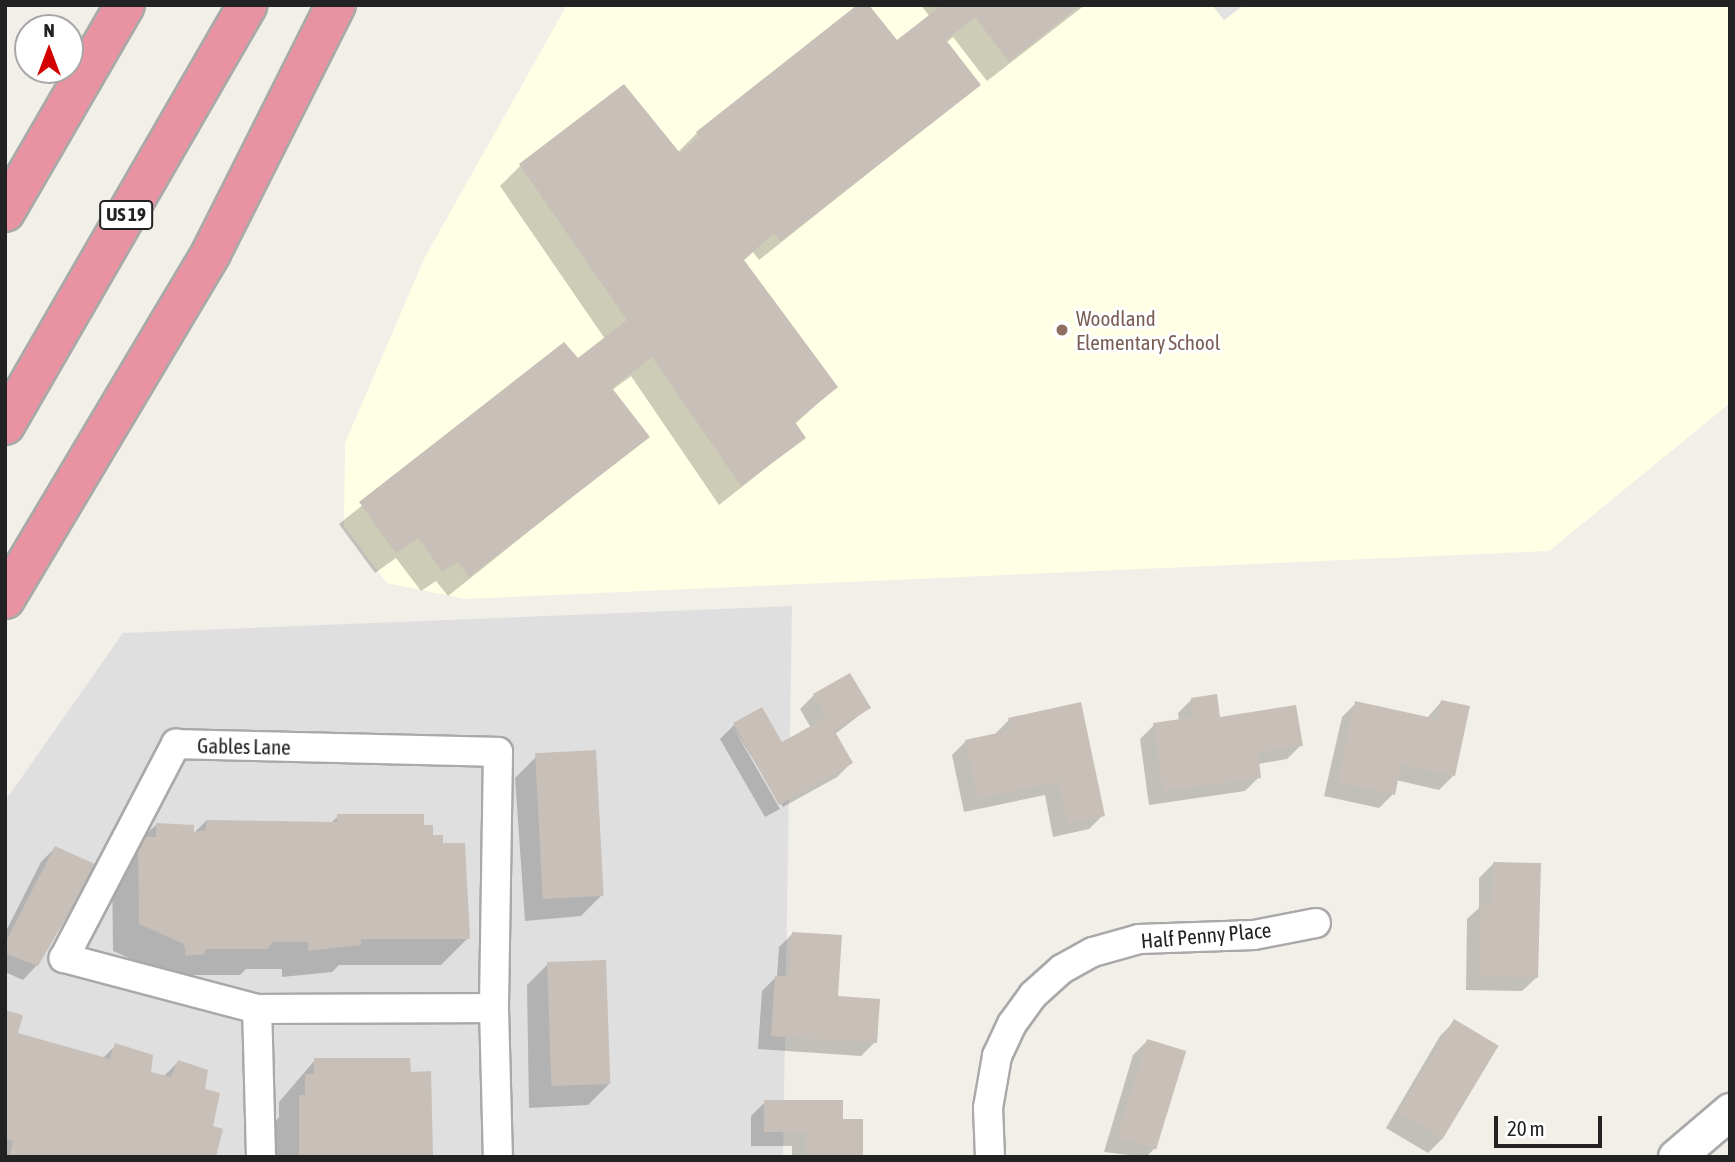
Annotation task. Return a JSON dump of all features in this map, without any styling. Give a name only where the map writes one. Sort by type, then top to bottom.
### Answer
[{"type":"highway","points":[[5,212],[125,5]]},
{"type":"highway","name":"US 19","points":[[5,425],[247,5]]},
{"type":"highway","points":[[5,599],[211,253],[336,5]]},
{"type":"street","name":"Gables Lane","points":[[494,1008],[257,1009],[64,958],[176,744],[498,752],[494,1008],[498,1157]]},
{"type":"street","name":"Half Penny Place","points":[[990,1157],[988,1108],[997,1056],[1012,1024],[1032,995],[1062,970],[1093,952],[1139,939],[1254,935],[1316,923]]},
{"type":"street","points":[[257,1009],[261,1157]]},
{"type":"street","points":[[1676,1157],[1730,1111]]},
{"type":"shaded area","name":"Woodland Elementary School","points":[[567,5],[1730,5],[1730,403],[1549,551],[465,599],[387,583],[344,526],[345,443],[425,257]]},
{"type":"shaded area","points":[[1212,5],[1244,5],[1224,20]]},
{"type":"shaded area","points":[[792,606],[783,1157],[5,1157],[5,801],[123,633]]},
{"type":"building","points":[[857,5],[869,5],[897,40],[942,5],[1081,5],[1009,62],[975,17],[946,40],[981,85],[781,241],[774,233],[744,260],[838,387],[795,422],[806,438],[741,486],[652,357],[612,388],[650,437],[469,577],[458,562],[442,571],[418,538],[396,553],[359,502],[564,342],[578,358],[627,320],[519,164],[624,84],[680,153],[699,136],[696,132]]},
{"type":"building","points":[[850,673],[871,708],[834,730],[853,763],[779,805],[733,723],[762,707],[782,742],[827,717],[813,694]]},
{"type":"building","points":[[1217,694],[1220,717],[1296,705],[1303,746],[1258,752],[1261,778],[1163,791],[1153,723],[1194,717],[1191,698]]},
{"type":"building","points":[[1441,700],[1470,706],[1455,776],[1401,765],[1395,795],[1337,782],[1355,701],[1437,719]]},
{"type":"building","points":[[1081,702],[1105,816],[1067,824],[1059,782],[978,799],[965,740],[1011,730],[1008,718]]},
{"type":"building","points":[[596,750],[604,896],[543,899],[535,753]]},
{"type":"building","points":[[337,814],[424,814],[424,825],[433,825],[433,835],[443,835],[443,843],[465,843],[470,939],[361,939],[361,945],[308,951],[308,942],[273,942],[268,949],[205,949],[205,954],[186,956],[184,944],[139,924],[138,837],[156,837],[156,823],[194,825],[194,832],[206,830],[206,820],[337,822]]},
{"type":"building","points":[[55,846],[97,865],[38,966],[5,953],[5,943]]},
{"type":"building","points":[[1493,862],[1541,863],[1538,978],[1479,977],[1481,903],[1492,904]]},
{"type":"building","points":[[792,932],[842,935],[838,996],[880,999],[877,1043],[771,1036],[775,976],[789,976]]},
{"type":"building","points":[[606,960],[610,1084],[551,1086],[547,962]]},
{"type":"building","points":[[5,1010],[23,1015],[18,1033],[110,1059],[115,1043],[153,1055],[151,1072],[171,1077],[178,1060],[208,1070],[205,1089],[220,1093],[213,1126],[223,1129],[216,1157],[9,1157],[13,1141],[5,1139]]},
{"type":"building","points":[[1454,1019],[1499,1046],[1442,1139],[1398,1112]]},
{"type":"building","points":[[1147,1039],[1186,1051],[1156,1149],[1117,1137]]},
{"type":"building","points":[[314,1058],[410,1058],[411,1072],[431,1071],[433,1157],[299,1157],[299,1095],[305,1095],[305,1074],[314,1074]]},
{"type":"building","points":[[764,1100],[843,1100],[843,1119],[863,1119],[863,1157],[806,1157],[806,1132],[764,1132]]},
{"type":"place","name":"Woodland Elementary School","points":[[1062,330]]}]
